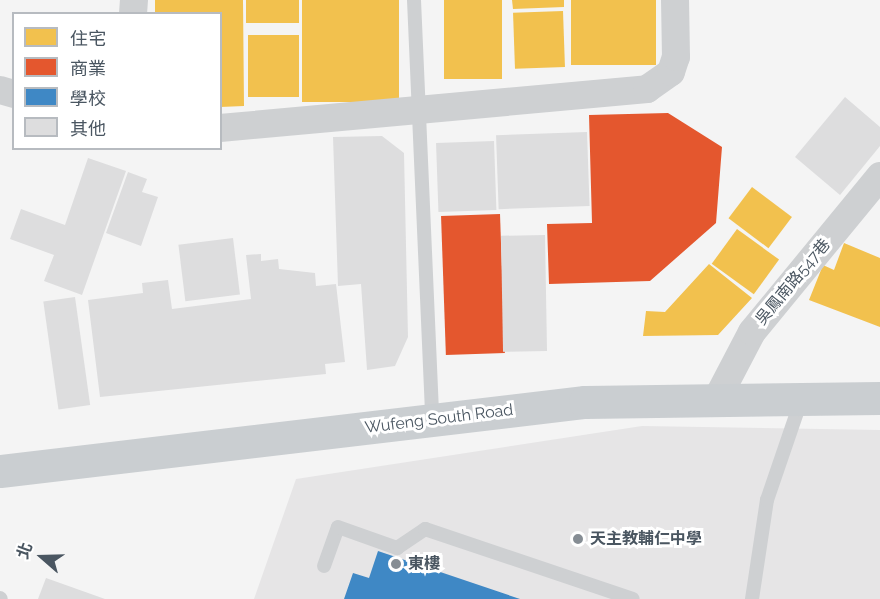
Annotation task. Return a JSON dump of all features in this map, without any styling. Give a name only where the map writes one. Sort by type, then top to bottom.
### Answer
[{"type":"main road","name":"Wufeng South Road","points":[[0,471],[585,402],[718,396],[880,398]]},
{"type":"street","points":[[222,128],[416,113],[647,89],[671,72],[676,57],[675,0]]},
{"type":"street","name":"吳鳳南路547巷","points":[[718,396],[752,332],[880,177]]},
{"type":"lane","points":[[414,0],[416,113],[432,420]]},
{"type":"lane","points":[[752,599],[767,500],[802,398]]},
{"type":"lane","points":[[324,566],[338,527],[397,548],[424,529],[633,599]]},
{"type":"shaded area","name":"天主教輔仁中學","points":[[642,426],[880,430],[880,599],[254,599],[296,479]]},
{"type":"building: 住宅","points":[[155,0],[243,0],[244,106],[222,107],[222,12],[155,12]]},
{"type":"building: 住宅","points":[[246,0],[299,0],[299,23],[246,23]]},
{"type":"building: 住宅","points":[[302,0],[399,0],[399,102],[302,102]]},
{"type":"building: 住宅","points":[[444,0],[502,0],[502,79],[444,79]]},
{"type":"building: 住宅","points":[[512,0],[564,0],[564,7],[513,9]]},
{"type":"building: 住宅","points":[[571,0],[656,0],[656,65],[571,65]]},
{"type":"building: 住宅","points":[[563,11],[565,67],[515,69],[513,13]]},
{"type":"building: 住宅","points":[[248,35],[299,35],[299,97],[248,97]]},
{"type":"building: 住宅","points":[[752,187],[792,217],[768,248],[729,218]]},
{"type":"building: 住宅","points":[[737,229],[779,260],[754,294],[712,264]]},
{"type":"building: 住宅","points":[[844,243],[880,258],[880,327],[809,300],[823,265],[834,270]]},
{"type":"building: 住宅","points":[[709,264],[752,298],[718,335],[643,336],[646,311],[665,312]]},
{"type":"building: 商業","points":[[668,113],[722,147],[716,223],[650,281],[549,284],[547,224],[592,223],[589,115]]},
{"type":"building: 商業","points":[[500,214],[505,353],[446,355],[441,216]]},
{"type":"building: 學校","name":"東樓","points":[[378,551],[520,599],[344,599],[353,573],[369,578]]},
{"type":"building: 其他","points":[[845,97],[880,127],[880,146],[840,195],[795,157]]},
{"type":"building: 其他","points":[[587,132],[590,206],[499,209],[496,135]]},
{"type":"building: 其他","points":[[382,136],[404,153],[408,337],[395,366],[367,370],[361,284],[338,286],[333,137]]},
{"type":"building: 其他","points":[[494,141],[496,210],[438,212],[436,143]]},
{"type":"building: 其他","points":[[88,158],[126,171],[82,295],[44,281],[54,255],[10,239],[21,209],[65,225]]},
{"type":"building: 其他","points":[[128,172],[147,179],[142,192],[158,197],[141,246],[106,233]]},
{"type":"building: 其他","points":[[545,235],[547,351],[503,352],[501,236]]},
{"type":"building: 其他","points":[[233,238],[240,295],[185,301],[178,245]]},
{"type":"building: 其他","points":[[261,254],[261,261],[278,259],[279,269],[315,273],[316,286],[336,284],[345,362],[325,364],[326,374],[100,397],[88,300],[143,293],[142,283],[168,280],[172,309],[251,299],[246,255]]},
{"type":"building: 其他","points":[[75,297],[90,405],[58,409],[43,301]]},
{"type":"building: 其他","points":[[46,578],[105,599],[38,599]]},
{"type":"place","name":"天主教輔仁中學","points":[[578,539]]},
{"type":"place","name":"東樓","points":[[396,564]]}]
